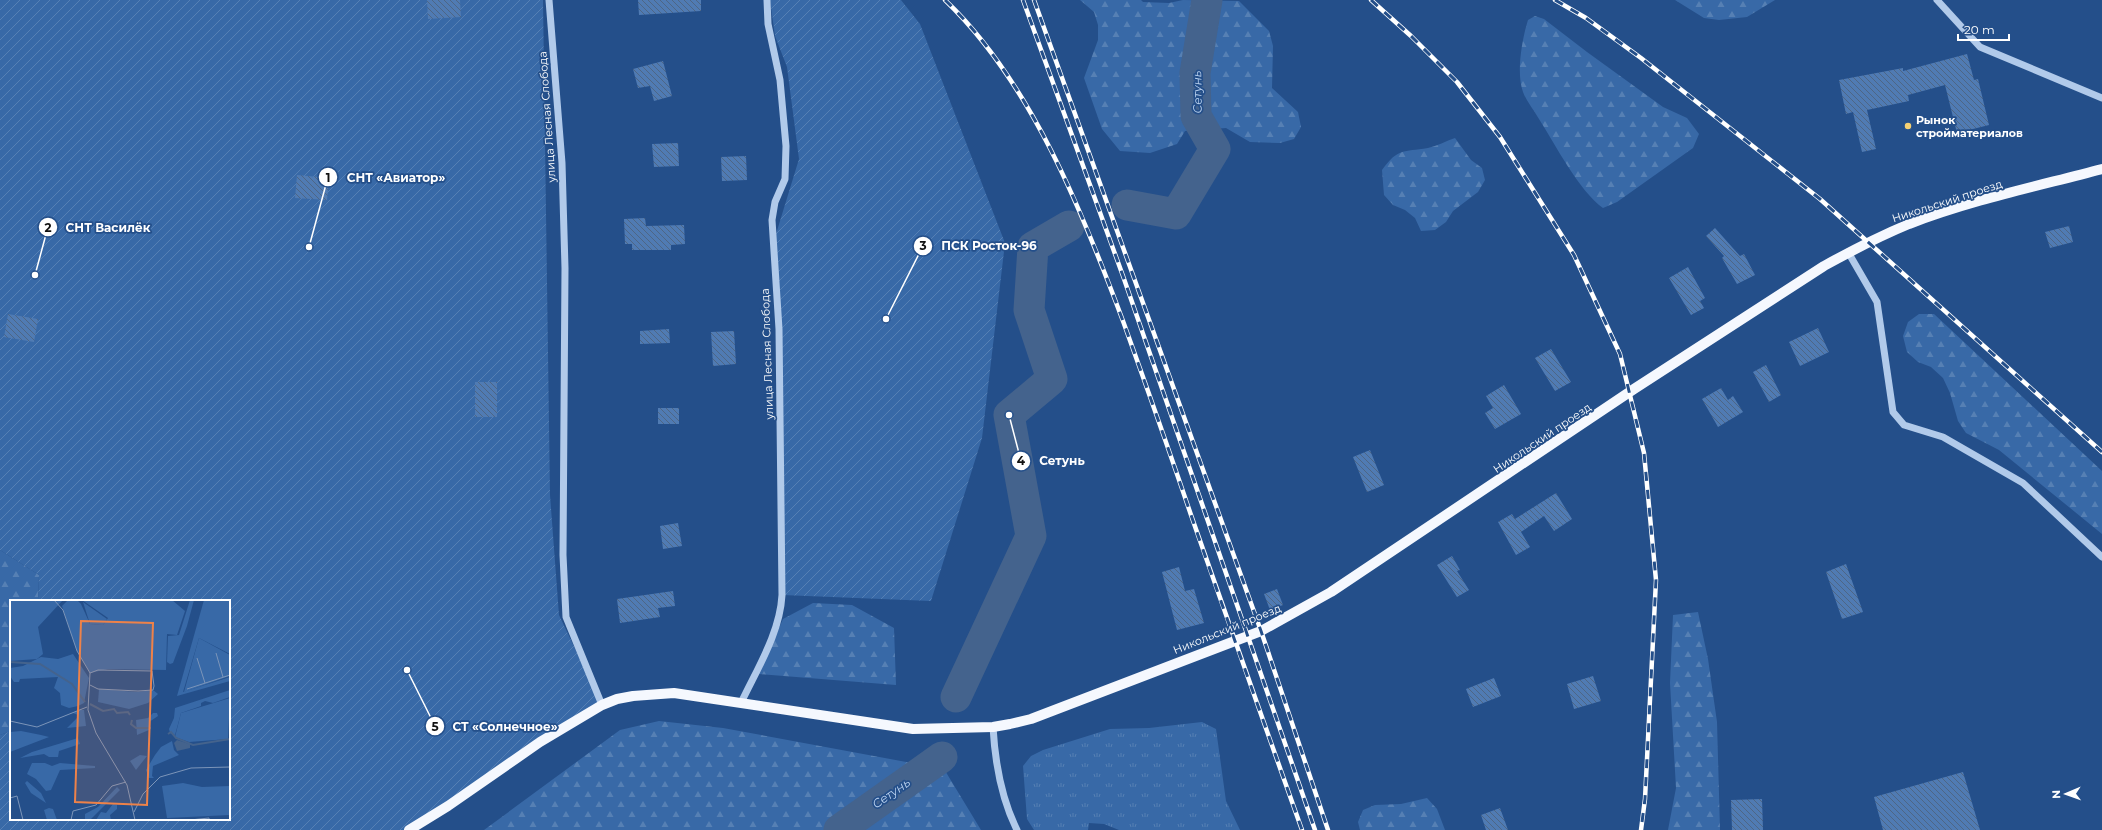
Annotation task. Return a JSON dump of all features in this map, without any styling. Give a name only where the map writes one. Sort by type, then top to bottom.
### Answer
[{"type":"main road","name":"Никольский проезд","points":[[409,830],[448,806],[540,742],[602,705],[633,696],[674,693],[913,729],[994,727],[1031,719],[1236,641],[1289,617],[1362,573],[1641,385],[1848,252],[1909,224],[1975,202],[2102,170]]},
{"type":"street","name":"улица Лесная Слобода","points":[[549,0],[562,163],[565,268],[563,555],[566,617],[602,705]]},
{"type":"street","name":"улица Лесная Слобода","points":[[741,703],[773,635],[781,611],[782,595],[779,329],[772,220],[775,202],[785,179],[786,146],[780,80],[768,24],[767,0]]},
{"type":"street","points":[[1937,0],[1980,47],[2102,98]]},
{"type":"street","points":[[1848,252],[1877,302],[1893,412],[1904,425],[1943,437],[2023,483],[2102,557]]},
{"type":"street","points":[[994,727],[994,749],[1000,781],[1005,801],[1017,830]]},
{"type":"green space","points":[[0,0],[543,0],[550,495],[559,615],[602,705],[405,830],[0,830],[0,735],[10,731],[10,820],[230,820],[230,600],[38,600],[39,575],[0,550]]},
{"type":"green space","points":[[770,0],[901,0],[920,24],[1005,243],[982,438],[931,601],[782,595],[776,234],[799,159],[787,67],[775,36]]},
{"type":"green space","points":[[1080,0],[1141,0],[1143,2],[1169,3],[1183,0],[1239,1],[1269,31],[1273,46],[1272,88],[1298,112],[1301,127],[1294,139],[1280,143],[1250,142],[1226,128],[1185,131],[1177,144],[1150,153],[1120,151],[1102,129],[1084,78],[1098,40],[1098,25],[1094,12]]},
{"type":"green space","points":[[1675,0],[1775,0],[1747,17],[1719,20],[1704,18]]},
{"type":"green space","points":[[1535,16],[1544,19],[1663,107],[1687,118],[1699,134],[1693,148],[1617,202],[1603,208],[1576,179],[1524,95],[1520,75],[1522,46],[1528,20]]},
{"type":"green space","points":[[1455,138],[1471,160],[1482,168],[1485,180],[1478,192],[1453,211],[1446,222],[1435,230],[1421,231],[1415,218],[1405,210],[1393,205],[1384,195],[1382,170],[1397,154],[1428,148]]},
{"type":"green space","points":[[1919,314],[1934,314],[2102,471],[2102,534],[1999,450],[1966,433],[1958,421],[1950,393],[1943,378],[1931,367],[1918,362],[1907,352],[1903,336],[1908,322]]},
{"type":"green space","points":[[0,550],[39,575],[38,600],[10,600],[10,731],[0,735]]},
{"type":"green space","points":[[813,603],[852,605],[894,628],[896,685],[759,674],[783,619]]},
{"type":"green space","points":[[1698,612],[1708,659],[1717,722],[1720,830],[1668,830],[1676,788],[1670,683],[1673,615]]},
{"type":"green space","points":[[659,721],[723,728],[944,769],[981,830],[484,830],[620,730]]},
{"type":"green space","points":[[1202,722],[1216,729],[1226,801],[1240,830],[1119,830],[1104,824],[1089,823],[1088,830],[1034,830],[1027,819],[1023,766],[1031,756],[1043,750],[1110,729],[1149,728]]},
{"type":"green space","points":[[1427,798],[1437,809],[1445,830],[1360,830],[1358,822],[1363,810],[1375,805],[1401,804]]},
{"type":"building","points":[[427,0],[460,0],[461,17],[428,19]]},
{"type":"building","points":[[638,0],[701,0],[701,11],[639,15]]},
{"type":"building","points":[[1967,54],[1974,80],[1978,79],[1989,125],[1957,133],[1945,85],[1908,95],[1909,101],[1867,110],[1876,149],[1862,152],[1853,112],[1846,114],[1839,80],[1903,68],[1903,71]]},
{"type":"building","points":[[663,61],[672,96],[654,101],[650,86],[638,88],[633,69]]},
{"type":"building","points":[[678,143],[679,166],[654,167],[652,144]]},
{"type":"building","points":[[746,156],[747,180],[722,181],[721,157]]},
{"type":"building","points":[[297,175],[329,178],[327,200],[295,198]]},
{"type":"building","points":[[645,218],[646,226],[684,225],[685,244],[671,245],[671,250],[632,250],[632,244],[625,244],[624,219]]},
{"type":"building","points":[[2069,226],[2073,242],[2050,248],[2045,232]]},
{"type":"building","points":[[1715,228],[1740,256],[1744,254],[1755,275],[1737,284],[1722,258],[1724,256],[1706,236]]},
{"type":"building","points":[[1688,267],[1705,298],[1700,301],[1704,308],[1691,315],[1669,278]]},
{"type":"building","points":[[8,314],[38,319],[34,342],[4,337]]},
{"type":"building","points":[[1818,328],[1829,352],[1800,366],[1789,342]]},
{"type":"building","points":[[669,329],[670,343],[640,344],[640,331]]},
{"type":"building","points":[[734,331],[736,364],[713,366],[711,332]]},
{"type":"building","points":[[1551,349],[1571,382],[1555,391],[1535,358]]},
{"type":"building","points":[[1766,365],[1781,395],[1769,402],[1753,372]]},
{"type":"building","points":[[475,382],[497,382],[497,417],[475,417]]},
{"type":"building","points":[[1504,385],[1521,414],[1495,429],[1485,413],[1493,408],[1486,396]]},
{"type":"building","points":[[1721,388],[1728,400],[1733,396],[1743,412],[1718,427],[1702,399]]},
{"type":"building","points":[[658,408],[679,408],[679,424],[658,424]]},
{"type":"building","points":[[1370,450],[1384,485],[1367,492],[1353,457]]},
{"type":"building","points":[[1556,493],[1572,519],[1554,531],[1544,516],[1521,532],[1530,547],[1516,555],[1498,522],[1512,514],[1515,519]]},
{"type":"building","points":[[678,523],[682,546],[663,549],[660,526]]},
{"type":"building","points":[[1452,556],[1460,570],[1457,571],[1469,590],[1457,597],[1437,565]]},
{"type":"building","points":[[1846,564],[1863,612],[1842,619],[1826,572]]},
{"type":"building","points":[[1179,567],[1185,591],[1194,589],[1204,623],[1177,630],[1162,572]]},
{"type":"building","points":[[1277,589],[1283,605],[1270,610],[1264,594]]},
{"type":"building","points":[[673,591],[675,606],[658,608],[660,617],[620,623],[617,599]]},
{"type":"building","points":[[1593,676],[1601,701],[1574,709],[1567,684]]},
{"type":"building","points":[[1494,678],[1501,696],[1473,707],[1466,689]]},
{"type":"building","points":[[1963,772],[1980,830],[1883,830],[1874,797]]},
{"type":"building","points":[[1762,799],[1763,830],[1732,830],[1731,800]]},
{"type":"building","points":[[1500,808],[1508,830],[1486,830],[1481,815]]},
{"type":"waterway","name":"Сетунь","points":[[1127,205],[1176,214],[1215,149],[1196,116],[1195,73],[1207,0]]},
{"type":"waterway","name":"Сетунь","points":[[956,697],[1031,536],[1009,415],[1052,379],[1029,310],[1033,247],[1069,226]]},
{"type":"waterway","name":"Сетунь","points":[[839,830],[942,757]]},
{"type":"railway","points":[[945,0],[976,33],[1003,69],[1028,109],[1051,150],[1090,236],[1123,321],[1302,830]]},
{"type":"railway","points":[[1023,0],[1123,276],[1315,830]]},
{"type":"railway","points":[[1034,0],[1261,631],[1328,830]]},
{"type":"railway","points":[[1371,0],[1411,36],[1457,82],[1500,137],[1574,255],[1620,354],[1644,453],[1656,580],[1645,799],[1641,830]]},
{"type":"railway","points":[[1555,0],[1586,18],[1641,58],[1820,199],[2102,452]]},
{"type":"place","name":"Рынок стройматериалов","points":[[1908,126]]},
{"type":"place","name":"СНТ «Авиатор»","points":[[309,247]]},
{"type":"place","name":"СНТ Василёк","points":[[35,275]]},
{"type":"place","name":"ПСК Росток-96","points":[[886,319]]},
{"type":"place","name":"Сетунь","points":[[1009,415]]},
{"type":"place","name":"СТ «Солнечное»","points":[[407,670]]}]
